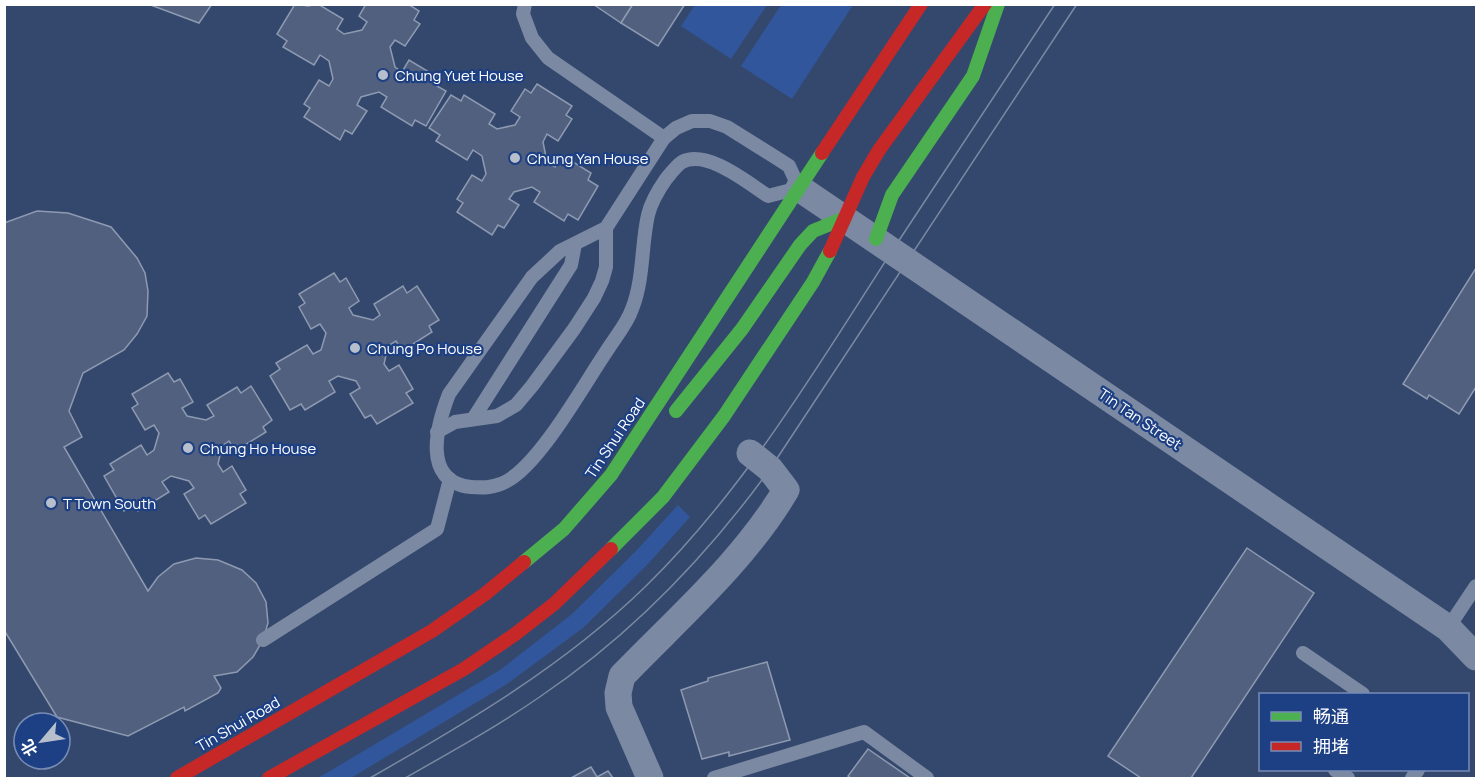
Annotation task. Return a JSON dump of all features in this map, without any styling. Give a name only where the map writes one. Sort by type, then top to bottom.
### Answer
[{"type":"main road","name":"Tin Shui Road","points":[[177,778],[432,631],[485,594],[564,529],[611,475],[921,4]]},
{"type":"main road","points":[[268,778],[464,669],[514,635],[554,604],[605,557],[663,497],[724,416],[818,274],[837,240],[862,177],[879,150],[985,4]]},
{"type":"main road","points":[[876,239],[892,195],[973,76],[998,4]]},
{"type":"main road","points":[[669,420],[742,329],[800,245],[813,231],[845,218]]},
{"type":"main road","points":[[611,475],[646,445]]},
{"type":"street","name":"Tin Tan Street","points":[[799,188],[1448,628],[1476,657]]},
{"type":"street","points":[[650,778],[619,708],[618,693],[622,676],[744,549],[773,512],[786,490],[770,469],[750,453]]},
{"type":"lane","points":[[525,4],[523,14],[532,38],[548,57],[664,138]]},
{"type":"lane","points":[[692,121],[710,121],[727,127],[789,166],[799,188],[768,196],[716,164],[690,160],[681,163],[658,190],[648,214],[641,278],[632,311],[557,427],[529,463],[507,482],[487,488],[466,486],[450,479],[439,465],[436,448],[437,432],[449,394],[532,276],[560,251],[606,228],[664,138],[675,128],[692,121]]},
{"type":"lane","points":[[437,432],[455,422],[497,416],[516,405],[574,329],[602,281],[606,267],[606,228]]},
{"type":"lane","points":[[473,419],[571,265],[575,244]]},
{"type":"lane","points":[[263,640],[437,529],[450,479]]},
{"type":"lane","points":[[1448,628],[1476,586]]},
{"type":"lane","points":[[1303,653],[1362,693]]},
{"type":"lane","points":[[714,778],[864,732],[927,778]]},
{"type":"shaded area","points":[[695,5],[767,5],[731,59],[681,26]]},
{"type":"shaded area","points":[[781,5],[853,5],[792,99],[741,66]]},
{"type":"shaded area","points":[[678,505],[690,517],[648,564],[583,628],[507,684],[351,778],[318,778],[500,670],[572,614],[635,552]]},
{"type":"building","points":[[148,4],[212,4],[199,23]]},
{"type":"building","name":"Chung Yuet House","points":[[295,4],[308,6],[318,4],[343,19],[337,29],[344,34],[362,30],[367,22],[359,16],[366,4],[408,4],[419,11],[414,20],[420,24],[405,46],[395,40],[390,47],[395,67],[402,72],[409,60],[439,78],[435,85],[446,91],[426,126],[415,120],[412,126],[381,107],[387,97],[379,92],[361,97],[357,105],[367,111],[352,134],[345,130],[340,140],[304,117],[310,108],[304,104],[319,80],[329,86],[333,79],[329,61],[320,55],[314,65],[283,47],[287,41],[277,34]]},
{"type":"building","points":[[593,4],[633,4],[621,23]]},
{"type":"building","points":[[633,4],[685,4],[658,46],[621,23]]},
{"type":"building","name":"Chung Yan House","points":[[537,84],[572,106],[566,115],[572,119],[558,141],[547,134],[543,142],[547,162],[555,167],[562,155],[591,173],[588,180],[598,186],[578,220],[568,214],[564,221],[534,202],[540,192],[532,187],[514,192],[509,199],[519,205],[504,228],[498,225],[492,235],[457,212],[463,203],[457,199],[472,175],[482,181],[486,174],[482,156],[473,150],[467,160],[436,141],[440,135],[429,128],[451,95],[461,101],[464,95],[495,114],[489,124],[497,129],[515,125],[520,117],[511,111],[525,89],[531,93]]},
{"type":"building","name":"T Town South","points":[[37,211],[68,213],[111,227],[137,258],[145,273],[148,291],[147,316],[137,334],[124,350],[83,373],[69,411],[82,437],[64,447],[148,591],[158,577],[174,564],[196,558],[218,560],[242,570],[256,583],[266,602],[268,623],[263,640],[253,657],[237,672],[214,676],[221,688],[218,693],[185,711],[184,707],[128,736],[72,721],[72,711],[53,711],[4,630],[4,223]]},
{"type":"building","points":[[1476,268],[1476,387],[1459,414],[1429,395],[1427,399],[1403,384]]},
{"type":"building","name":"Chung Po House","points":[[334,273],[340,282],[346,278],[359,301],[349,308],[353,315],[373,320],[380,315],[374,304],[403,286],[407,293],[417,286],[439,320],[429,326],[432,332],[402,351],[396,341],[388,346],[384,364],[389,371],[399,365],[413,389],[406,393],[413,403],[377,424],[371,415],[365,418],[350,394],[360,388],[356,381],[338,376],[329,381],[335,392],[305,410],[301,404],[290,410],[270,376],[280,369],[276,363],[307,345],[313,354],[321,350],[326,333],[320,324],[311,329],[299,307],[305,303],[299,294]]},
{"type":"building","name":"Chung Ho House","points":[[168,373],[174,382],[180,379],[193,402],[182,408],[187,416],[206,420],[214,416],[207,405],[237,387],[241,393],[251,386],[272,420],[263,427],[266,432],[235,451],[229,441],[222,446],[218,464],[223,472],[232,466],[246,490],[240,494],[246,503],[211,524],[205,515],[199,519],[184,494],[194,488],[189,481],[171,476],[162,482],[169,492],[138,511],[135,504],[124,511],[104,476],[114,470],[110,464],[141,445],[147,455],[154,450],[159,433],[154,425],[145,430],[132,408],[138,404],[132,394]]},
{"type":"building","points":[[1247,548],[1314,593],[1191,778],[1141,778],[1108,756]]},
{"type":"building","points":[[767,662],[790,740],[729,756],[729,752],[702,759],[681,690],[708,681],[708,678]]},
{"type":"building","points":[[868,749],[910,778],[851,778],[848,776]]},
{"type":"building","points":[[591,767],[597,777],[608,771],[613,778],[571,778]]},
{"type":"tram line","points":[[370,778],[479,713],[549,667],[615,615],[682,548],[748,468],[808,382],[1055,4]]},
{"type":"tram line","points":[[405,778],[508,718],[574,672],[636,620],[694,563],[770,469],[1077,4]]},
{"type":"traffic: fast","points":[[876,239],[892,195],[973,76],[998,4]]},
{"type":"traffic: fast","points":[[524,562],[564,529],[611,475],[822,153]]},
{"type":"traffic: fast","points":[[676,411],[742,329],[800,245],[813,231],[845,218]]},
{"type":"traffic: fast","points":[[611,549],[663,497],[724,416],[813,282],[830,251]]},
{"type":"traffic: jam","points":[[822,153],[921,4]]},
{"type":"traffic: jam","points":[[830,251],[863,177],[879,150],[985,4]]},
{"type":"traffic: jam","points":[[269,778],[464,669],[554,604],[611,549]]},
{"type":"traffic: jam","points":[[177,778],[432,631],[485,594],[524,562]]},
{"type":"place","name":"Chung Yuet House","points":[[383,75]]},
{"type":"place","name":"Chung Yan House","points":[[515,158]]},
{"type":"place","name":"Chung Po House","points":[[355,348]]},
{"type":"place","name":"Chung Ho House","points":[[188,448]]},
{"type":"place","name":"T Town South","points":[[51,503]]}]
